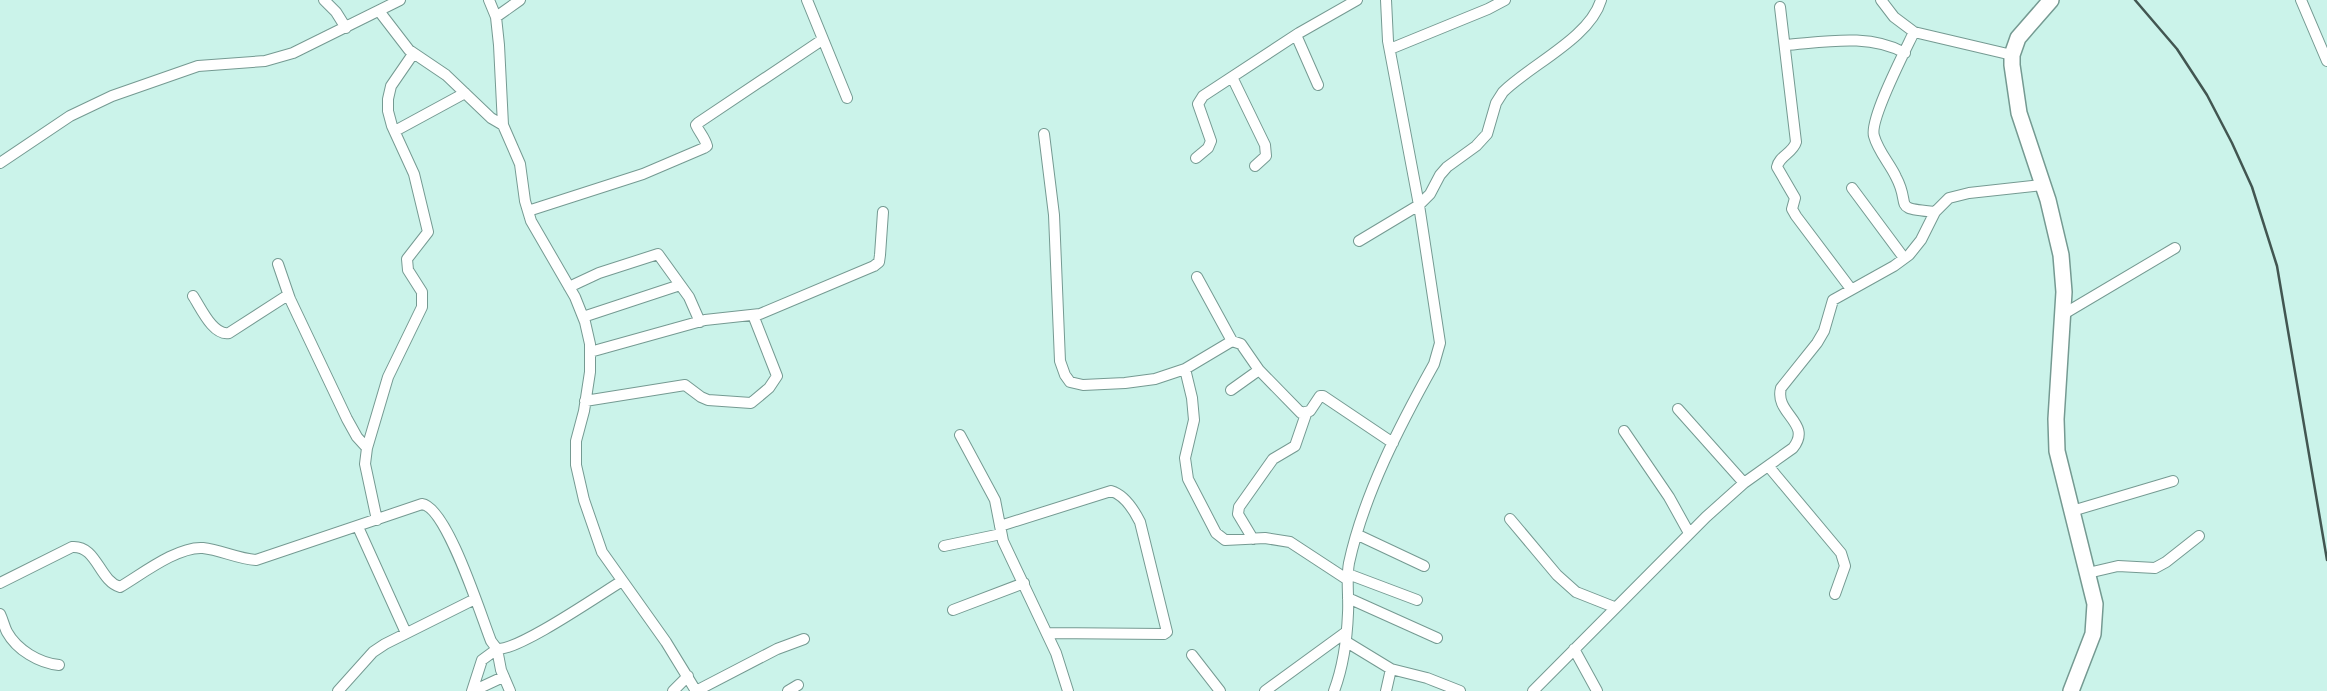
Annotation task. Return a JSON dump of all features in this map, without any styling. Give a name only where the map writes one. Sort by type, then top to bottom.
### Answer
[{"type":"street","points":[[324,0],[336,12],[346,28]]},
{"type":"street","points":[[0,163],[85,107],[198,66],[265,61],[293,53],[400,0]]},
{"type":"street","points":[[488,0],[496,17],[503,125],[520,164],[530,221],[583,317],[590,352],[590,372],[576,441],[576,465],[584,500],[602,552],[640,603],[696,691],[777,649],[804,639]]},
{"type":"street","points":[[496,17],[520,0]]},
{"type":"street","points":[[806,0],[847,98]]},
{"type":"street","points":[[1196,158],[1208,148],[1211,141],[1198,104],[1204,96],[1296,35],[1357,0]]},
{"type":"street","points":[[1335,690],[1345,637],[1349,564],[1376,479],[1434,364],[1440,343],[1419,205],[1390,49],[1386,0]]},
{"type":"street","points":[[1390,49],[1488,9],[1505,0]]},
{"type":"street","points":[[1359,241],[1419,205],[1430,194],[1447,167],[1476,146],[1487,134],[1496,103],[1502,92],[1577,33],[1595,15],[1601,0]]},
{"type":"street","points":[[1881,0],[1894,17],[1914,32],[2012,55]]},
{"type":"street","points":[[2051,0],[2018,38],[2012,55],[2014,89],[2019,113],[2056,231],[2060,255],[2064,292],[2056,438],[2058,462],[2095,604],[2094,634],[2071,691]]},
{"type":"street","points":[[2301,0],[2327,61]]},
{"type":"street","points":[[1780,7],[1796,142],[1795,147],[1778,162],[1778,167],[1795,198],[1792,209],[1796,216],[1851,288]]},
{"type":"street","points":[[379,11],[414,54],[446,75],[496,122],[503,125]]},
{"type":"street","points":[[1914,32],[1874,123],[1874,136],[1896,176],[1906,207],[1910,210],[1935,212]]},
{"type":"street","points":[[1296,35],[1318,85]]},
{"type":"street","points":[[528,211],[643,174],[704,148],[707,146],[696,125],[698,123],[822,40]]},
{"type":"street","points":[[1785,45],[1836,41],[1877,41],[1905,53]]},
{"type":"street","points":[[377,520],[365,464],[367,448],[388,377],[422,306],[422,292],[408,270],[407,259],[428,232],[414,174],[388,111],[391,86],[414,54]]},
{"type":"street","points":[[1232,77],[1265,145],[1266,156],[1255,166]]},
{"type":"street","points":[[395,131],[465,93]]},
{"type":"street","points":[[1044,134],[1054,215],[1060,361],[1065,375],[1070,382],[1083,385],[1155,380],[1186,369],[1232,341]]},
{"type":"street","points":[[1533,691],[1689,533],[1744,483],[1793,448],[1800,437],[1797,426],[1780,399],[1781,388],[1817,343],[1824,331],[1833,300],[1851,288],[1894,266],[1916,248],[1935,212],[1949,198],[1960,194],[2042,185]]},
{"type":"street","points":[[1852,188],[1904,258]]},
{"type":"street","points":[[590,352],[722,317],[753,315],[874,266],[879,262],[883,212]]},
{"type":"street","points":[[2062,315],[2175,248]]},
{"type":"street","points":[[568,287],[599,273],[658,254],[689,297],[700,322]]},
{"type":"street","points":[[278,264],[288,295],[347,419],[357,437],[367,448]]},
{"type":"street","points":[[1197,277],[1232,341],[1241,344],[1259,370],[1296,410],[1306,414]]},
{"type":"street","points":[[583,317],[680,285]]},
{"type":"street","points":[[193,296],[213,325],[220,333],[225,334],[288,295]]},
{"type":"street","points":[[585,401],[685,385],[708,400],[751,403],[770,388],[777,376],[753,315]]},
{"type":"street","points":[[1186,369],[1194,420],[1185,458],[1188,479],[1216,533],[1225,540],[1265,538],[1290,542],[1348,577],[1416,600]]},
{"type":"street","points":[[1231,390],[1259,370]]},
{"type":"street","points":[[1252,539],[1238,514],[1239,508],[1272,459],[1294,446],[1306,414],[1320,396],[1323,396],[1393,443]]},
{"type":"street","points":[[1678,408],[1744,483]]},
{"type":"street","points":[[1624,430],[1669,497],[1689,533]]},
{"type":"street","points":[[960,435],[995,500],[1001,530],[1047,633],[1068,691]]},
{"type":"street","points":[[1769,466],[1841,553],[1845,566],[1835,594]]},
{"type":"street","points":[[2072,511],[2173,481]]},
{"type":"street","points":[[944,546],[1001,530],[1111,491],[1116,492],[1131,507],[1140,522],[1167,632],[1164,634],[1047,633]]},
{"type":"street","points":[[0,583],[72,547],[80,546],[88,551],[110,580],[120,587],[175,555],[190,549],[203,548],[240,559],[256,560],[422,504],[428,505],[434,511],[457,551],[491,641],[497,649],[503,677],[510,691]]},
{"type":"street","points":[[1510,519],[1557,576],[1576,592],[1614,607]]},
{"type":"street","points":[[358,527],[406,633]]},
{"type":"street","points":[[1358,535],[1424,566]]},
{"type":"street","points":[[2088,573],[2118,566],[2155,568],[2166,562],[2199,536]]},
{"type":"street","points":[[473,691],[482,660],[497,649],[504,649],[522,642],[622,581]]},
{"type":"street","points":[[953,610],[1024,582]]},
{"type":"street","points":[[1348,598],[1437,638]]},
{"type":"street","points":[[338,691],[373,652],[406,633],[475,599]]},
{"type":"street","points":[[0,614],[13,640],[37,659],[45,663],[58,665]]},
{"type":"street","points":[[1345,637],[1391,669],[1427,678],[1460,691]]},
{"type":"street","points":[[1264,691],[1345,637]]},
{"type":"street","points":[[1574,649],[1597,691]]},
{"type":"street","points":[[1192,655],[1220,691]]},
{"type":"street","points":[[1386,691],[1391,669]]},
{"type":"street","points":[[673,691],[688,676]]},
{"type":"street","points":[[473,691],[503,677]]},
{"type":"street","points":[[788,691],[798,685]]},
{"type":"railway","points":[[2135,0],[2177,49],[2207,95],[2252,187],[2277,266],[2327,560]]}]
